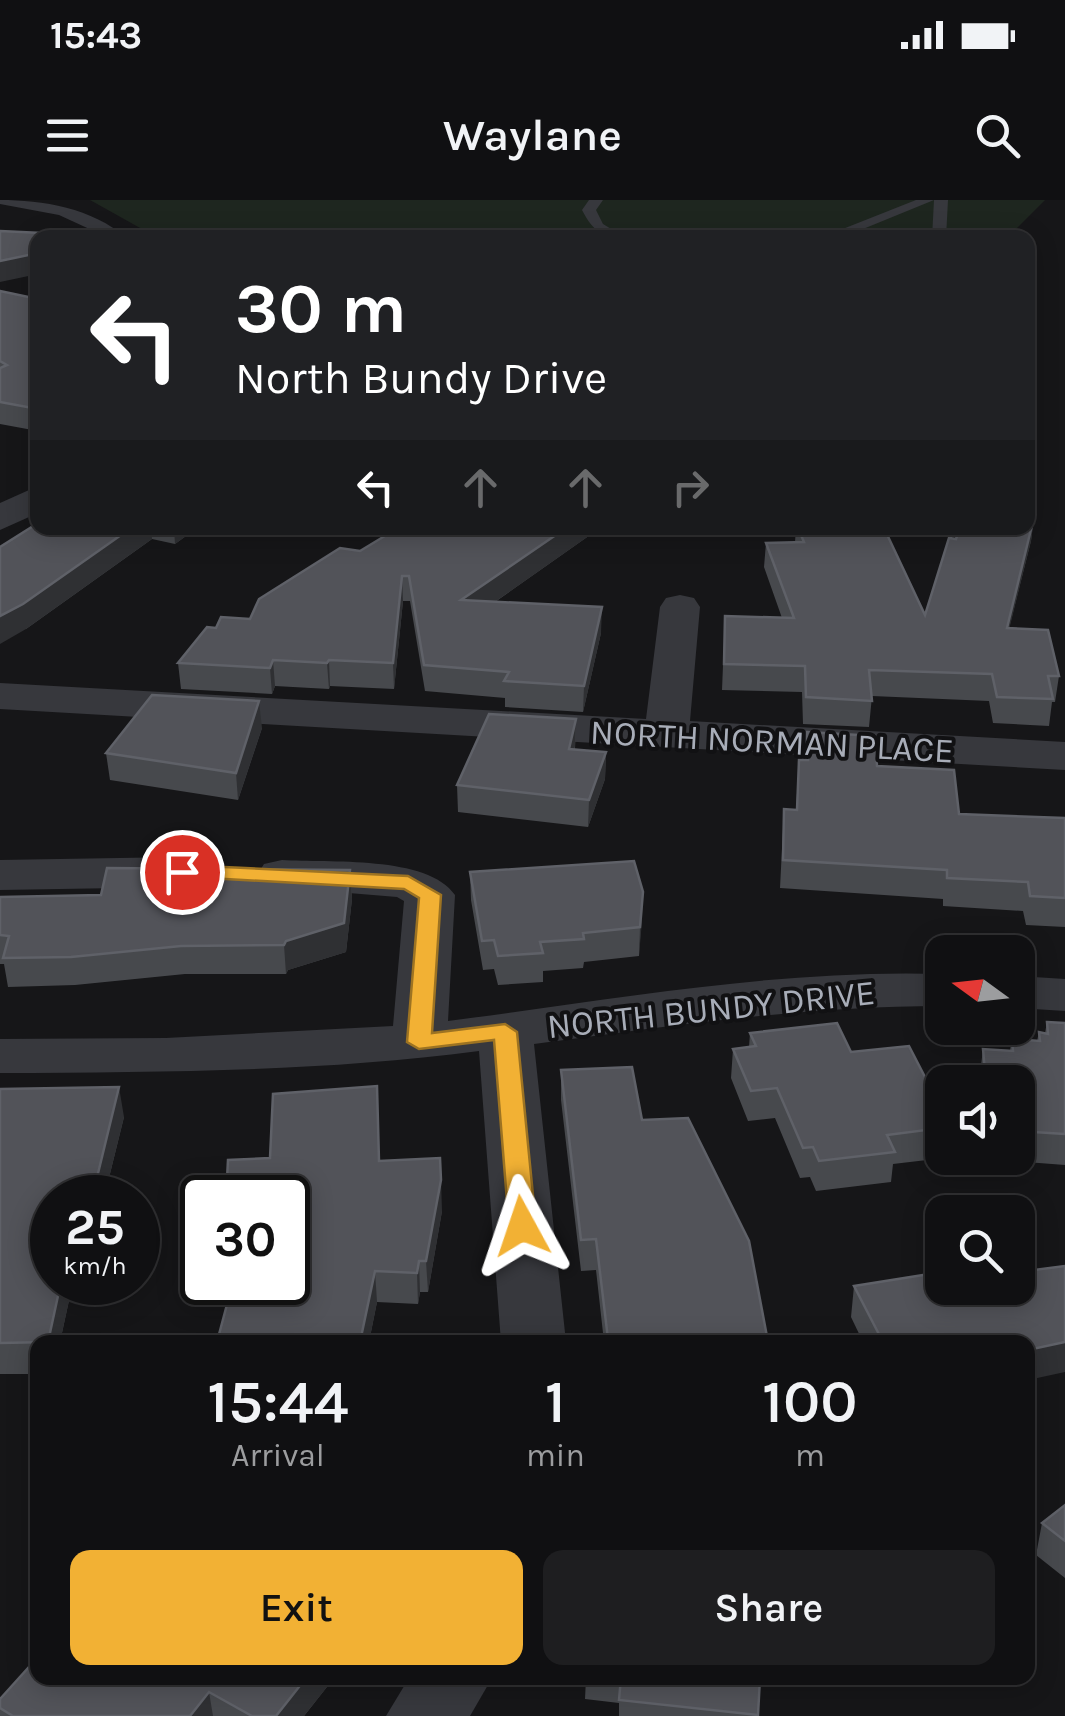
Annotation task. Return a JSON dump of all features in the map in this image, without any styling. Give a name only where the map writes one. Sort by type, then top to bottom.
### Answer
[{"type":"street","points":[[0,519],[30,501]]},
{"type":"street","points":[[666,736],[680,607]]},
{"type":"street","name":"NORTH NORMAN PLACE","points":[[0,696],[1065,756]]},
{"type":"street","points":[[0,875],[228,873],[408,883],[430,895],[419,1042]]},
{"type":"street","name":"NORTH BUNDY DRIVE","points":[[0,1056],[166,1055],[419,1042],[762,997],[871,989],[925,990]]},
{"type":"street","points":[[1035,993],[1065,995]]},
{"type":"street","points":[[505,1032],[532,1335]]},
{"type":"street","points":[[425,1716],[449,1685]]},
{"type":"lane","points":[[0,200],[61,211],[107,230]]},
{"type":"lane","points":[[596,200],[588,210],[597,226],[604,230]]},
{"type":"lane","points":[[847,230],[928,200]]},
{"type":"lane","points":[[938,230],[941,200]]},
{"type":"shaded area","points":[[90,200],[1045,200],[1015,230],[144,230]]},
{"type":"building","points":[[0,231],[30,232],[30,255],[0,261]]},
{"type":"building","points":[[0,291],[30,297],[30,408],[0,402],[0,368],[7,365],[0,361]]},
{"type":"building","points":[[30,528],[30,535],[121,535],[0,616],[0,547]]},
{"type":"building","points":[[386,535],[556,535],[461,600],[602,607],[584,686],[504,681],[509,672],[424,665],[409,576],[402,576],[393,663],[273,660],[270,668],[178,663],[207,627],[216,628],[221,617],[250,619],[259,599],[340,548],[360,551]]},
{"type":"building","points":[[801,535],[887,535],[925,615],[949,538],[956,539],[957,535],[1030,535],[1007,628],[1048,630],[1059,676],[1048,676],[1053,699],[997,697],[992,674],[869,670],[872,701],[806,697],[805,666],[724,664],[725,616],[794,618],[766,543],[804,542]]},
{"type":"building","points":[[152,695],[259,701],[236,773],[106,753]]},
{"type":"building","points":[[489,714],[576,719],[569,749],[606,752],[589,800],[457,785]]},
{"type":"building","points":[[807,732],[875,736],[877,766],[954,770],[959,814],[1065,818],[1065,898],[1030,896],[1028,882],[947,878],[947,870],[783,860],[784,809],[797,810],[799,760],[808,760]]},
{"type":"building","points":[[634,861],[643,892],[640,927],[583,933],[584,939],[540,942],[543,953],[498,956],[494,940],[482,941],[470,872]]},
{"type":"building","points":[[107,868],[350,870],[344,923],[286,941],[284,945],[181,946],[71,957],[3,958],[9,936],[0,935],[0,897],[101,895]]},
{"type":"building","points":[[1047,1022],[1065,1023],[1065,1134],[1035,1132],[1035,1065],[984,1065],[983,1049],[1013,1051],[1012,1045],[1035,1045],[1035,1041],[1040,1041],[1039,1032],[1048,1034]]},
{"type":"building","points":[[837,1023],[851,1052],[909,1046],[925,1077],[925,1130],[887,1135],[895,1152],[819,1161],[813,1147],[803,1148],[777,1088],[751,1091],[733,1049],[756,1046],[750,1033]]},
{"type":"building","points":[[632,1067],[642,1120],[688,1118],[749,1241],[767,1335],[608,1335],[596,1239],[581,1240],[561,1070]]},
{"type":"building","points":[[377,1086],[379,1161],[440,1158],[441,1180],[426,1261],[419,1261],[417,1273],[375,1271],[361,1335],[219,1335],[227,1305],[310,1305],[310,1175],[227,1175],[228,1160],[270,1158],[273,1094]]},
{"type":"building","points":[[119,1087],[98,1175],[30,1175],[30,1305],[56,1305],[50,1335],[30,1335],[30,1342],[0,1343],[0,1089]]},
{"type":"building","points":[[1065,1266],[1065,1342],[1035,1348],[1035,1335],[879,1335],[854,1286],[925,1275],[925,1305],[1035,1305],[1035,1270]]},
{"type":"building","points":[[1065,1505],[1065,1541],[1042,1523]]},
{"type":"building","points":[[30,1666],[30,1685],[300,1685],[276,1716],[252,1716],[209,1692],[190,1716],[13,1716],[0,1708],[0,1699]]},
{"type":"building","points":[[620,1685],[760,1685],[758,1715],[619,1700]]},
{"type":"route","points":[[182,872],[408,883],[430,895],[419,1042],[505,1032],[522,1226]]}]
